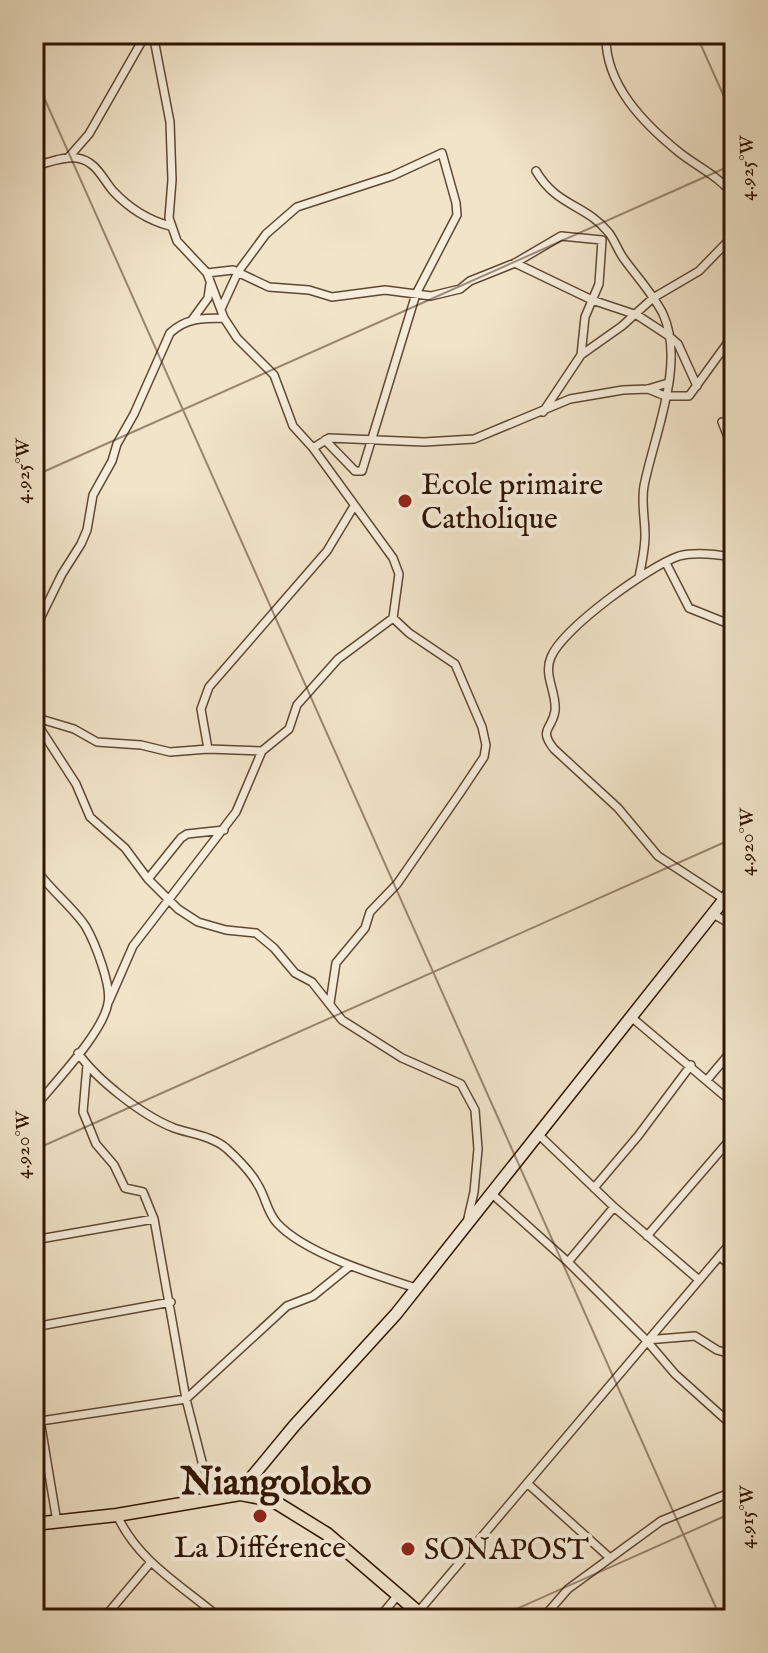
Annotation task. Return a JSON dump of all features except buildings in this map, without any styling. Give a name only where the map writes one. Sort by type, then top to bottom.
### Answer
[{"type":"highway","points":[[34,1524],[117,1515],[240,1494],[272,1500],[314,1524],[422,1615]]},
{"type":"main road","points":[[240,1494],[294,1426],[416,1288],[734,887]]},
{"type":"street","points":[[68,158],[89,134],[146,34]]},
{"type":"street","points":[[34,1108],[100,1025],[133,946],[236,812],[262,751],[289,729],[297,705],[338,659],[393,618],[399,574],[393,558],[313,448],[293,426],[274,375],[246,349],[223,314],[209,278],[177,241],[170,226],[170,122],[153,34]]},
{"type":"street","points":[[606,34],[609,66],[619,87],[640,114],[662,137],[716,178],[734,196]]},
{"type":"street","points":[[223,314],[238,272],[266,234],[297,207],[392,176],[442,153],[457,215],[416,294],[363,470],[357,473],[325,440]]},
{"type":"street","points":[[34,166],[79,158],[91,164],[131,208],[146,218],[170,226]]},
{"type":"street","points":[[536,171],[545,187],[603,226],[653,298],[671,338],[668,383],[643,490],[645,538],[639,577]]},
{"type":"street","points":[[581,355],[585,317],[599,284],[603,226]]},
{"type":"street","points":[[543,412],[581,355],[622,326],[653,298],[699,271],[734,235]]},
{"type":"street","points":[[209,278],[233,270],[269,287],[309,290],[332,297],[385,290],[447,294],[515,263],[561,236],[602,240]]},
{"type":"street","points":[[515,263],[592,300],[634,314],[671,338],[678,344],[697,386]]},
{"type":"street","points":[[192,320],[208,298],[209,278]]},
{"type":"street","points":[[34,631],[62,574],[81,544],[87,530],[93,495],[112,461],[117,444],[134,414],[170,333],[180,324],[223,314]]},
{"type":"street","points":[[648,389],[665,396],[689,396],[734,334]]},
{"type":"street","points":[[313,448],[329,438],[424,442],[474,439],[570,399],[648,389],[668,383]]},
{"type":"street","points":[[722,422],[734,452]]},
{"type":"street","points":[[208,749],[201,709],[209,687],[327,551],[354,506]]},
{"type":"street","points":[[724,899],[658,856],[618,808],[548,741],[546,728],[555,708],[547,672],[550,658],[561,641],[639,577],[681,555],[734,558]]},
{"type":"street","points":[[666,563],[689,608],[734,626]]},
{"type":"street","points":[[330,1003],[336,963],[365,928],[370,912],[406,871],[484,757],[486,745],[482,727],[455,664],[409,633],[393,618]]},
{"type":"street","points":[[34,718],[74,729],[97,742],[141,745],[170,752],[208,749],[262,751]]},
{"type":"street","points":[[34,718],[76,784],[90,817],[125,848],[148,879],[178,909],[198,922],[226,930],[256,933],[274,948],[295,973],[312,982],[342,1020],[377,1044],[461,1084],[475,1110],[478,1149],[467,1224]]},
{"type":"street","points":[[148,879],[187,834],[224,830]]},
{"type":"street","points":[[34,867],[47,886],[85,926],[101,961],[109,1001]]},
{"type":"street","points":[[713,914],[734,926]]},
{"type":"street","points":[[630,1016],[734,1104]]},
{"type":"street","points":[[707,1080],[734,1048]]},
{"type":"street","points":[[78,1053],[87,1065],[145,1112],[172,1127],[213,1140],[224,1147],[258,1184],[270,1214],[292,1235],[350,1266],[416,1288]]},
{"type":"street","points":[[87,1065],[83,1112],[96,1144],[114,1165],[125,1188],[143,1192],[154,1219],[186,1399],[211,1497]]},
{"type":"street","points":[[594,1188],[691,1065]]},
{"type":"street","points":[[538,1134],[614,1207],[699,1280]]},
{"type":"street","points":[[647,1236],[734,1135]]},
{"type":"street","points":[[491,1193],[568,1262],[646,1340],[675,1374],[734,1427]]},
{"type":"street","points":[[568,1262],[614,1207]]},
{"type":"street","points":[[34,1240],[154,1219]]},
{"type":"street","points":[[422,1615],[527,1483],[734,1239]]},
{"type":"street","points":[[720,1256],[734,1270]]},
{"type":"street","points":[[37,1421],[186,1399],[287,1306],[313,1296],[350,1266]]},
{"type":"street","points":[[34,1327],[171,1302]]},
{"type":"street","points":[[646,1340],[695,1336],[717,1350],[734,1355]]},
{"type":"street","points":[[34,1384],[37,1421],[57,1522]]},
{"type":"street","points":[[527,1483],[610,1558]]},
{"type":"street","points":[[542,1619],[568,1589],[661,1521],[727,1494],[734,1494]]},
{"type":"street","points":[[117,1515],[135,1546],[210,1616],[221,1619]]},
{"type":"street","points":[[103,1619],[151,1562]]},
{"type":"street","points":[[378,1619],[398,1595]]},
{"type":"place","name":"Ecole primaire Catholique","points":[[405,501]]},
{"type":"place","name":"La Différence","points":[[260,1516]]},
{"type":"place","name":"SONAPOST","points":[[408,1549]]},
{"type":"district","name":"Niangoloko","points":[[276,1481]]}]
